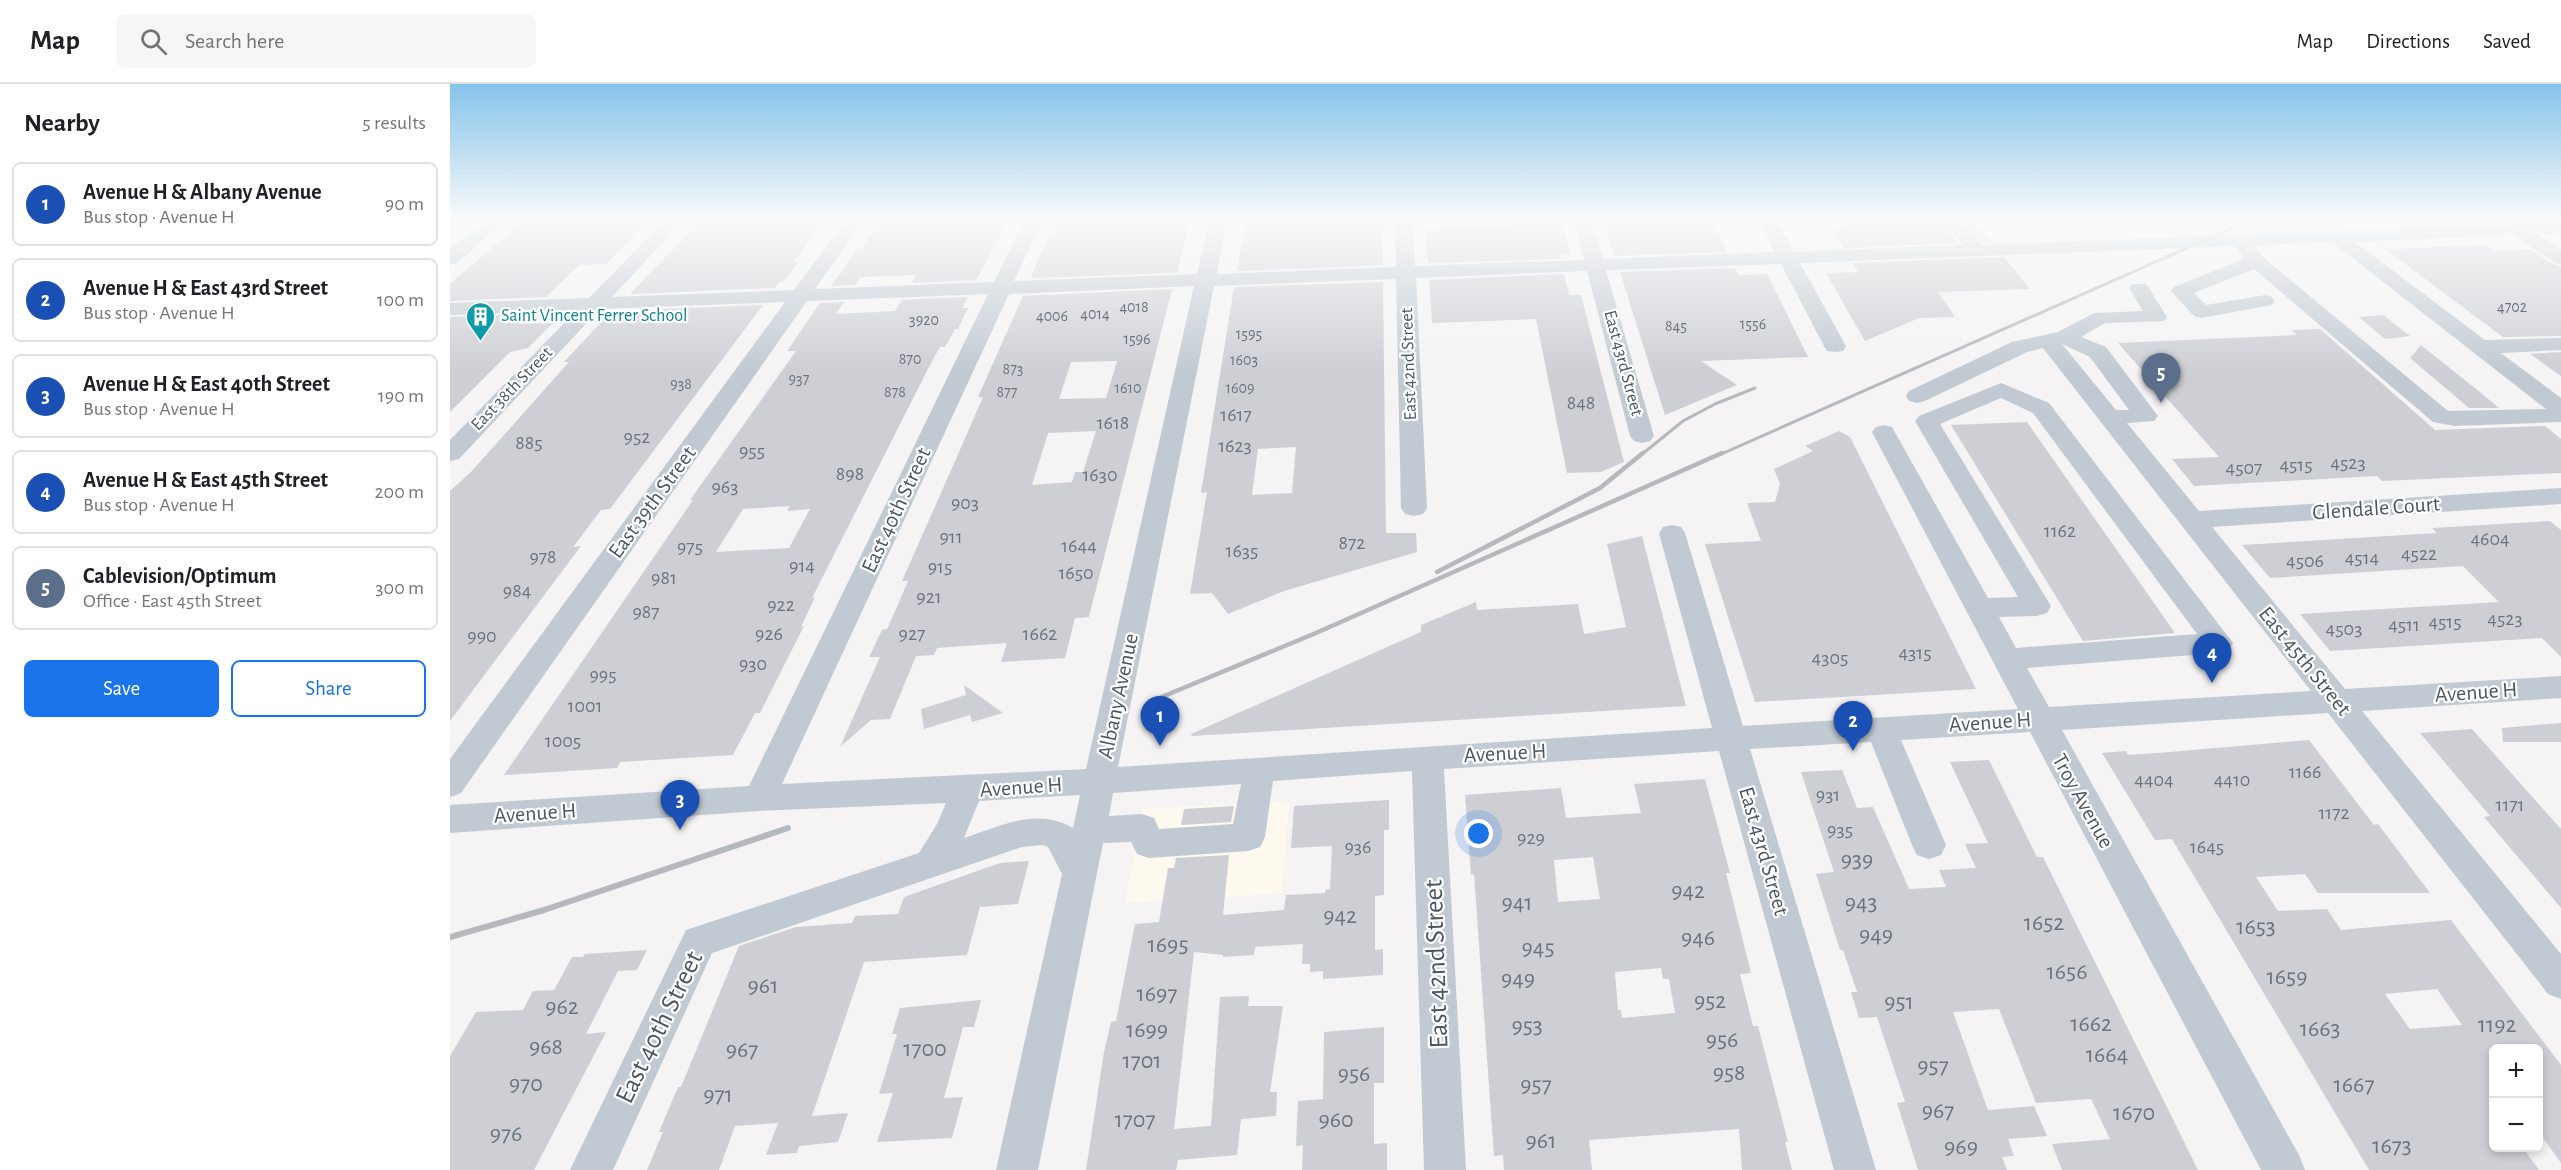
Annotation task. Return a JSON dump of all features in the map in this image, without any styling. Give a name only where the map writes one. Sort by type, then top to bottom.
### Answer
[{"type":"street","name":"East 38th Street","points":[[450,454],[626,272]]},
{"type":"street","name":"East 39th Street","points":[[450,784],[818,272]]},
{"type":"street","name":"East 40th Street","points":[[759,798],[1009,272]]},
{"type":"street","name":"Albany Avenue","points":[[1017,1170],[1207,272]]},
{"type":"street","points":[[450,309],[1442,272]]},
{"type":"street","name":"East 43rd Street","points":[[1598,272],[1642,436]]},
{"type":"street","points":[[1795,272],[1835,346]]},
{"type":"street","points":[[2221,276],[2238,306],[2201,312],[2181,291],[2231,272]]},
{"type":"street","points":[[2269,272],[2441,417],[2455,419],[2561,415]]},
{"type":"street","points":[[2382,272],[2561,409]]},
{"type":"street","name":"East 42nd Street","points":[[1406,273],[1414,508]]},
{"type":"street","points":[[1917,396],[2020,347],[2056,338],[2101,317],[2157,317],[2139,288]]},
{"type":"street","points":[[2056,338],[2098,352],[2146,416],[2110,417]]},
{"type":"street","name":"East 45th Street","points":[[2056,338],[2073,373],[2561,982]]},
{"type":"street","points":[[2480,347],[2561,344]]},
{"type":"street","points":[[1978,608],[2037,606],[1927,421],[2001,390],[2041,408],[2219,643],[2006,659]]},
{"type":"street","name":"Troy Avenue","points":[[1884,432],[2284,1170]]},
{"type":"street","name":"Glendale Court","points":[[2191,520],[2561,496]]},
{"type":"street","name":"East 43rd Street","points":[[1672,533],[1856,1170]]},
{"type":"street","name":"Avenue H","points":[[450,819],[759,798],[967,790],[1427,758],[2561,687]]},
{"type":"street","points":[[1881,729],[1929,845]]},
{"type":"street","name":"East 42nd Street","points":[[1427,758],[1445,1170]]},
{"type":"street","points":[[1089,830],[1142,828],[1149,844],[1248,837],[1259,770]]},
{"type":"street","points":[[931,864],[952,829],[967,790]]},
{"type":"street","name":"East 40th Street","points":[[591,1170],[699,941],[1022,833],[1043,831],[1060,837],[1080,873]]},
{"type":"shaded area","points":[[1289,801],[1282,893],[1125,903],[1143,809]]},
{"type":"building","points":[[464,272],[572,272],[546,297],[450,301],[450,284]]},
{"type":"building","points":[[651,272],[791,272],[775,288],[630,294]]},
{"type":"building","points":[[841,272],[981,272],[976,280],[912,283],[916,275],[860,277],[855,285],[831,286]]},
{"type":"building","points":[[1033,272],[1177,272],[1177,273],[1031,278]]},
{"type":"building","points":[[1620,272],[1737,272],[1738,275],[1767,274],[1808,357],[1701,361],[1737,385],[1665,415]]},
{"type":"building","points":[[2016,272],[2030,289],[1938,292],[1955,317],[1919,318],[1865,341],[1826,273]]},
{"type":"building","points":[[2415,272],[2561,272],[2561,336],[2503,337]]},
{"type":"building","points":[[1564,274],[1569,295],[1581,295],[1624,462],[1601,472],[1567,473],[1536,319],[1432,323],[1429,280]]},
{"type":"building","points":[[1383,282],[1386,533],[1416,533],[1417,552],[1284,591],[1228,614],[1212,593],[1190,594],[1207,492],[1201,493],[1234,287]],"holes":[[[1296,447],[1292,493],[1252,495],[1258,449]]]},
{"type":"building","points":[[1172,289],[1089,617],[1075,618],[1065,658],[1001,662],[1007,643],[937,648],[934,655],[916,656],[890,719],[871,720],[840,747],[880,657],[869,657],[882,630],[887,629],[897,607],[908,581],[902,581],[983,397],[978,397],[1023,296]],"holes":[[[1117,361],[1106,398],[1059,399],[1071,362]],[[1096,431],[1083,472],[1075,472],[1072,482],[1032,485],[1048,433]]]},
{"type":"building","points":[[968,297],[962,308],[968,308],[958,329],[955,329],[945,347],[940,347],[931,363],[812,598],[815,597],[801,627],[804,626],[760,713],[755,713],[733,755],[620,762],[617,768],[504,775],[693,500],[690,500],[796,351],[787,351],[820,303],[844,302],[836,314],[895,311],[902,300]],"holes":[[[790,506],[787,511],[810,509],[789,548],[716,552],[743,509]]]},
{"type":"building","points":[[763,305],[610,509],[601,510],[573,547],[581,546],[450,721],[450,491],[470,473],[569,362],[564,362],[604,319],[615,311]]},
{"type":"building","points":[[528,314],[519,324],[553,323],[528,348],[510,352],[450,412],[450,317]]},
{"type":"building","points":[[2384,315],[2410,336],[2385,339],[2359,317]]},
{"type":"building","points":[[2320,329],[2435,430],[2545,426],[2561,439],[2561,473],[2382,481],[2377,476],[2194,486],[2172,459],[2219,457],[2118,343],[2297,335],[2292,330]]},
{"type":"building","points":[[2421,345],[2499,408],[2469,408],[2410,358]]},
{"type":"building","points":[[2561,352],[2561,376],[2530,354]]},
{"type":"building","points":[[2027,422],[2175,633],[2083,641],[1951,425]]},
{"type":"building","points":[[1839,431],[1850,437],[1976,689],[1755,702],[1705,544],[1761,541],[1747,503],[1775,502],[1780,484],[1774,469],[1813,451],[1805,446]]},
{"type":"building","points":[[2550,521],[2561,530],[2561,657],[2542,638],[2330,651],[2300,614],[2499,602],[2463,566],[2270,578],[2242,545],[2437,533],[2432,528]]},
{"type":"building","points":[[1642,536],[1686,706],[1192,736],[1191,734],[1421,632],[1421,625],[1476,602],[1477,610],[1578,604],[1584,634],[1626,627],[1607,544]]},
{"type":"building","points":[[964,685],[1003,713],[972,722],[970,715],[924,729],[921,709],[966,695]]},
{"type":"building","points":[[2561,723],[2561,742],[2503,742],[2502,728]]},
{"type":"building","points":[[2472,729],[2561,829],[2561,908],[2484,817],[2490,816],[2420,733]]},
{"type":"building","points":[[2309,740],[2374,825],[2378,824],[2430,893],[2318,893],[2305,874],[2256,877],[2278,911],[2327,909],[2341,930],[2451,920],[2561,1065],[2561,1163],[2543,1138],[2543,1044],[2489,1044],[2489,1152],[2526,1152],[2539,1170],[2369,1170],[2172,839],[2155,840],[2102,753],[2126,751],[2128,755]],"holes":[[[2437,989],[2462,1025],[2410,1029],[2385,994]]]},
{"type":"building","points":[[1989,760],[2037,857],[2043,857],[2198,1170],[2062,1170],[2052,1144],[2110,1139],[2091,1099],[2036,1103],[1999,1009],[1953,1012],[1988,1110],[2034,1106],[2047,1136],[2008,1139],[2014,1156],[2002,1157],[2007,1170],[1918,1170],[1897,1103],[1905,1102],[1877,1017],[1859,1018],[1851,992],[1857,992],[1843,950],[1840,950],[1816,874],[1834,872],[1801,772],[1842,770],[1857,808],[1873,807],[1909,889],[1946,887],[1939,870],[1976,868],[1965,844],[1988,843],[1950,762]]},
{"type":"building","points":[[1705,779],[1730,873],[1726,873],[1751,973],[1740,974],[1753,1026],[1758,1026],[1788,1142],[1785,1142],[1792,1170],[1742,1170],[1739,1129],[1589,1140],[1592,1170],[1504,1170],[1503,1155],[1494,1156],[1474,874],[1471,875],[1465,795],[1561,788],[1566,818],[1641,813],[1634,784]],"holes":[[[1593,857],[1600,899],[1558,902],[1554,860]],[[1661,968],[1663,979],[1669,979],[1675,1013],[1622,1018],[1621,1010],[1618,1010],[1615,972]]]},
{"type":"building","points":[[1389,800],[1389,830],[1384,830],[1384,895],[1375,896],[1375,950],[1383,949],[1383,975],[1323,979],[1323,971],[1310,972],[1310,964],[1302,964],[1303,944],[1255,947],[1254,955],[1223,957],[1223,955],[1194,952],[1174,1129],[1211,1126],[1220,997],[1249,996],[1248,1006],[1283,1006],[1270,1092],[1277,1092],[1276,1116],[1241,1119],[1237,1155],[1178,1160],[1176,1170],[1086,1170],[1104,1052],[1111,1022],[1116,1021],[1135,924],[1159,922],[1168,868],[1174,868],[1176,858],[1229,855],[1223,915],[1284,910],[1286,895],[1325,893],[1325,890],[1330,889],[1332,846],[1291,848],[1294,806]]},
{"type":"building","points":[[1234,806],[1231,822],[1181,825],[1184,809]]},
{"type":"building","points":[[1029,861],[1018,904],[980,907],[967,955],[864,962],[812,1116],[848,1113],[838,1142],[799,1146],[797,1153],[766,1155],[778,1123],[735,1126],[719,1170],[647,1170],[663,1132],[659,1132],[678,1087],[681,1087],[739,946],[796,927],[852,923],[855,916],[898,914],[904,897],[1000,863]]},
{"type":"building","points":[[647,950],[637,970],[618,971],[586,1034],[606,1032],[534,1170],[450,1170],[450,1056],[476,1012],[523,1010],[533,991],[554,990],[572,957]]},
{"type":"building","points":[[981,1000],[974,1027],[963,1027],[944,1098],[963,1097],[952,1138],[877,1142],[893,1093],[879,1094],[897,1034],[892,1034],[900,1008]]},
{"type":"building","points":[[1384,1027],[1384,1083],[1374,1083],[1374,1144],[1387,1143],[1387,1170],[1302,1170],[1303,1145],[1296,1146],[1298,1101],[1323,1099],[1324,1032]]},
{"type":"railway","points":[[1719,455],[2133,272]]},
{"type":"railway","points":[[1641,455],[1683,421],[1715,404],[1755,388]]},
{"type":"railway","points":[[1437,572],[1600,488],[1643,453]]},
{"type":"railway","points":[[1152,701],[1316,633],[1722,453]]},
{"type":"railway","points":[[450,937],[544,910],[788,828]]},
{"type":"place","name":"Saint Vincent Ferrer School","points":[[480,342]]},
{"type":"place","name":"Cablevision/Optimum","points":[[2161,403]]},
{"type":"place","name":"Avenue H & East 45th Street","points":[[2212,683]]},
{"type":"place","name":"Avenue H & Albany Avenue","points":[[1160,746]]},
{"type":"place","name":"Avenue H & East 43rd Street","points":[[1853,751]]},
{"type":"place","name":"Avenue H & East 40th Street","points":[[680,830]]}]
